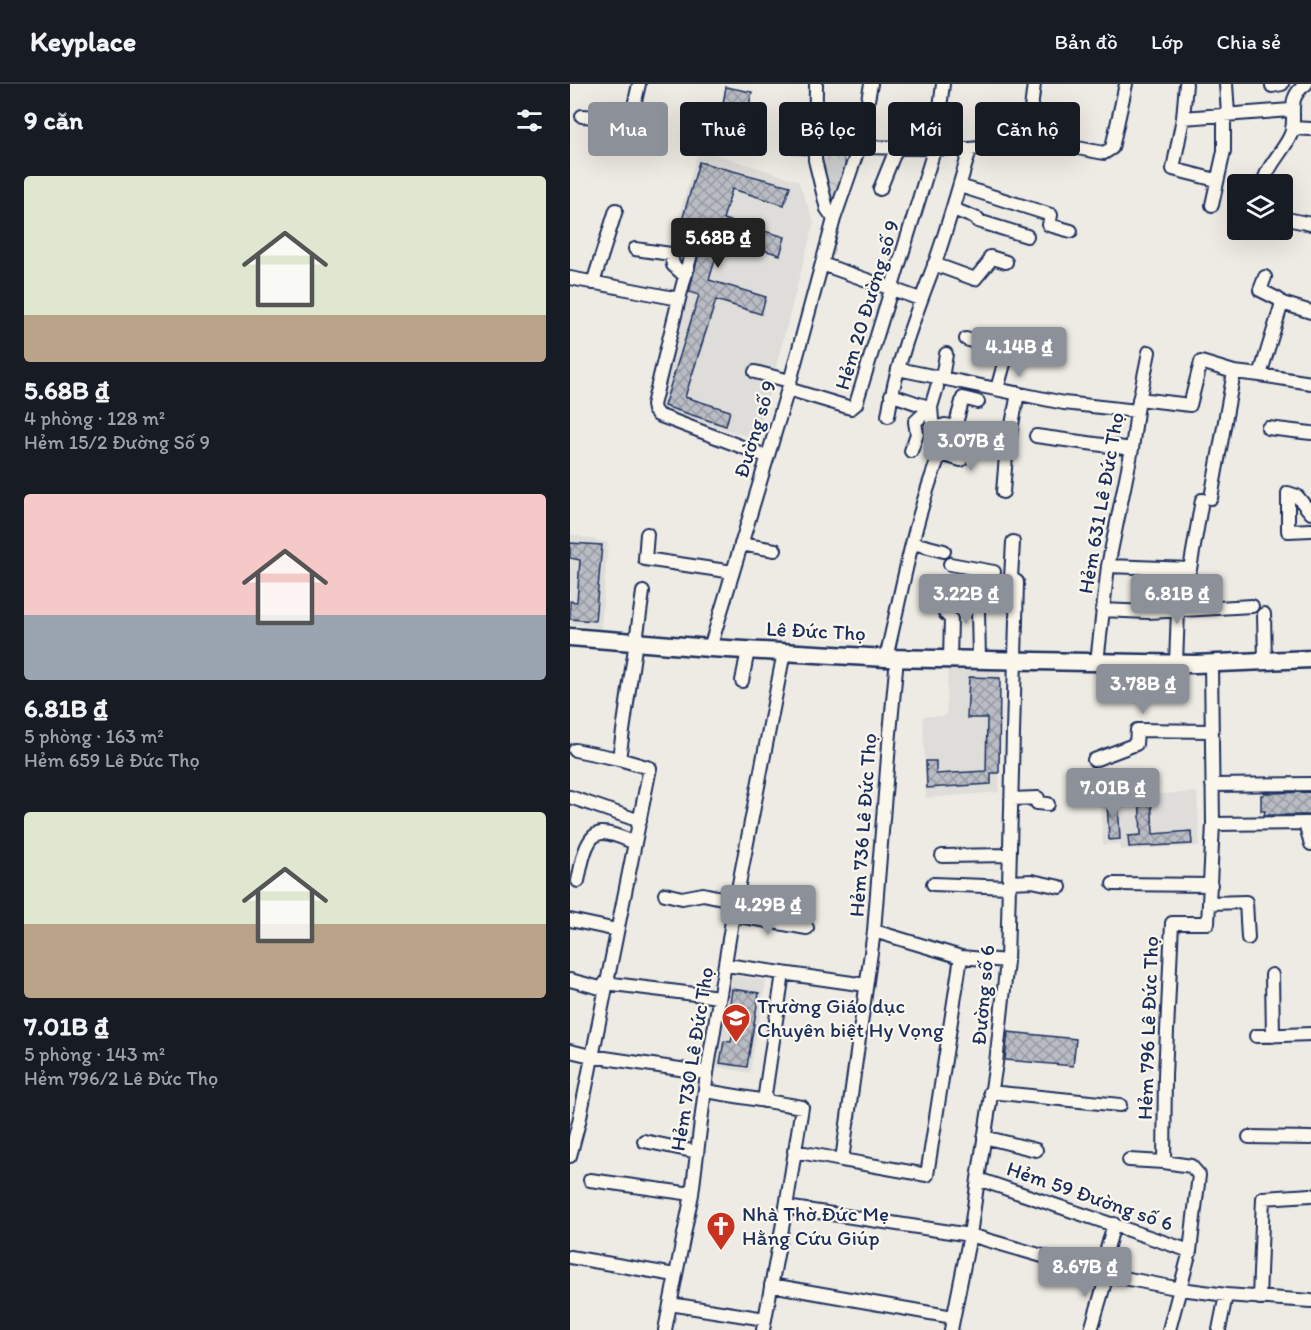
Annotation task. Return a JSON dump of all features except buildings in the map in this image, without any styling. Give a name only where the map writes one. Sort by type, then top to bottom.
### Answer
[{"type":"main road","name":"Lê Đức Thọ","points":[[570,638],[892,658],[1211,664],[1311,659]]},
{"type":"street","points":[[582,116],[631,119],[639,84]]},
{"type":"street","points":[[816,84],[816,102]]},
{"type":"street","name":"Đường số 9","points":[[868,102],[871,84]]},
{"type":"street","name":"Hẻm 20 Đường số 9","points":[[941,102],[943,84]]},
{"type":"street","points":[[1032,102],[1034,84]]},
{"type":"street","points":[[1080,148],[1104,153],[1109,152],[1112,148],[1126,84]]},
{"type":"street","points":[[1186,84],[1183,118],[1173,169],[1216,180]]},
{"type":"street","points":[[1212,205],[1224,151],[1226,84]]},
{"type":"street","points":[[1272,84],[1272,86],[1282,84]]},
{"type":"street","points":[[1266,174],[1292,132],[1291,110],[1298,86],[1311,91]]},
{"type":"street","points":[[1183,118],[1291,110]]},
{"type":"street","points":[[1292,128],[1311,129]]},
{"type":"street","points":[[963,149],[975,149]]},
{"type":"street","points":[[888,416],[898,369],[920,299],[953,209],[970,149]]},
{"type":"street","points":[[815,156],[827,209],[834,219]]},
{"type":"street","name":"Đường số 9","points":[[710,648],[788,385],[834,219],[856,156]]},
{"type":"street","points":[[880,189],[893,156]]},
{"type":"street","name":"Hẻm 20 Đường số 9","points":[[788,385],[851,408],[854,407],[933,156]]},
{"type":"street","points":[[960,186],[1051,215],[1049,225],[1071,231]]},
{"type":"street","points":[[953,209],[978,219],[978,221],[1027,236]]},
{"type":"street","points":[[593,283],[616,210]]},
{"type":"street","points":[[1293,220],[1311,224]]},
{"type":"street","points":[[697,231],[653,405],[654,410],[658,415],[766,456]]},
{"type":"street","points":[[635,249],[671,254],[673,265],[685,276]]},
{"type":"street","points":[[934,264],[975,279],[990,257],[1006,262]]},
{"type":"street","points":[[822,264],[920,299]]},
{"type":"street","points":[[1265,277],[1260,290],[1282,303],[1311,312]]},
{"type":"street","points":[[570,278],[679,299]]},
{"type":"street","points":[[1260,375],[1282,303]]},
{"type":"street","points":[[966,339],[1007,353],[997,389]]},
{"type":"street","name":"Hẻm 631 Lê Đức Thọ","points":[[1097,662],[1108,566],[1149,352]]},
{"type":"street","points":[[912,451],[917,434],[915,422],[931,407],[940,382],[946,354]]},
{"type":"street","points":[[898,369],[940,382],[997,389],[1064,403],[1190,405],[1201,362],[1234,372],[1311,383]]},
{"type":"street","points":[[755,372],[788,385]]},
{"type":"street","points":[[1108,566],[1190,569],[1224,438],[1234,372]]},
{"type":"street","points":[[1003,492],[1006,456],[1018,393]]},
{"type":"street","points":[[891,395],[931,407]]},
{"type":"street","points":[[931,407],[934,446],[940,454],[961,460],[963,398],[978,402]]},
{"type":"street","points":[[934,428],[945,424],[961,429]]},
{"type":"street","points":[[1268,428],[1311,434]]},
{"type":"street","points":[[1036,436],[1132,449]]},
{"type":"street","name":"Hẻm 736 Lê Đức Thọ","points":[[842,1160],[874,931],[892,658],[913,543],[931,475],[940,454]]},
{"type":"street","points":[[1311,513],[1297,496],[1288,494],[1288,531],[1311,530]]},
{"type":"street","points":[[647,534],[645,559],[733,572]]},
{"type":"street","name":"Đường số 6","points":[[952,1324],[970,1235],[996,1063],[1007,961],[1016,659],[1017,582],[1011,578],[1013,542]]},
{"type":"street","points":[[913,543],[944,551]]},
{"type":"street","points":[[741,544],[775,550]]},
{"type":"street","points":[[950,564],[989,571],[978,611],[979,660]]},
{"type":"street","points":[[946,591],[945,613],[951,619],[950,659]]},
{"type":"street","points":[[619,759],[643,592]]},
{"type":"street","points":[[1102,610],[1148,612],[1252,606]]},
{"type":"street","points":[[1176,663],[1178,610]]},
{"type":"street","points":[[1264,614],[1265,661]]},
{"type":"street","points":[[742,681],[748,650]]},
{"type":"street","name":"Hẻm 730 Lê Đức Thọ","points":[[665,1330],[692,1194],[719,997],[784,652]]},
{"type":"street","name":"Hẻm 796 Lê Đức Thọ","points":[[1164,1162],[1165,1075],[1172,923],[1208,923],[1213,824],[1211,664]]},
{"type":"street","points":[[1094,760],[1136,744],[1137,730],[1212,731]]},
{"type":"street","points":[[570,1156],[574,1121],[591,1056],[650,768],[575,750]]},
{"type":"street","points":[[1212,785],[1311,784]]},
{"type":"street","points":[[570,797],[640,821]]},
{"type":"street","points":[[1011,799],[1038,798],[1037,803],[1048,804]]},
{"type":"street","points":[[1213,824],[1308,823],[1311,844]]},
{"type":"street","points":[[578,881],[587,846],[596,833],[604,833],[635,843]]},
{"type":"street","points":[[942,856],[1010,855]]},
{"type":"street","points":[[933,884],[1010,884],[1032,881],[1060,887]]},
{"type":"street","points":[[1113,884],[1211,885]]},
{"type":"street","points":[[665,894],[682,898],[703,894],[736,901]]},
{"type":"street","points":[[1209,903],[1246,902],[1248,938]]},
{"type":"street","points":[[734,915],[807,928]]},
{"type":"street","points":[[570,920],[617,930]]},
{"type":"street","points":[[874,931],[962,957],[1007,961]]},
{"type":"street","points":[[794,1151],[927,1175],[962,957]]},
{"type":"street","points":[[726,964],[866,985]]},
{"type":"street","points":[[764,1101],[783,973]]},
{"type":"street","points":[[1272,975],[1273,1036]]},
{"type":"street","points":[[570,980],[605,986],[719,997]]},
{"type":"street","points":[[1256,1036],[1311,1034]]},
{"type":"street","points":[[570,1051],[707,1073]]},
{"type":"street","points":[[670,1304],[764,1325],[786,1207],[802,1107],[706,1091]]},
{"type":"street","points":[[990,1092],[1120,1105]]},
{"type":"street","points":[[984,1137],[1036,1150]]},
{"type":"street","points":[[1249,1137],[1311,1138]]},
{"type":"street","points":[[644,1141],[697,1152]]},
{"type":"street","points":[[1129,1160],[1191,1166],[1198,1175],[1190,1251],[1169,1330]]},
{"type":"street","name":"Hẻm 59 Đường số 6","points":[[978,1179],[1190,1251]]},
{"type":"street","points":[[590,1180],[692,1194]]},
{"type":"street","points":[[1259,1298],[1263,1198],[1311,1195]]},
{"type":"street","points":[[786,1207],[970,1235],[1108,1275],[1181,1290],[1311,1301]]},
{"type":"street","points":[[1091,1330],[1112,1258],[1107,1250],[1114,1224]]},
{"type":"street","points":[[570,1257],[675,1275]]},
{"type":"street","points":[[771,1285],[952,1324]]},
{"type":"street","points":[[1219,1330],[1226,1295]]},
{"type":"shaded area","points":[[697,156],[721,156],[798,181],[814,222],[757,439],[660,410],[658,404],[700,231],[676,225]]},
{"type":"shaded area","points":[[570,534],[608,543],[601,628],[570,624]]},
{"type":"shaded area","points":[[948,664],[1001,668],[999,792],[926,798],[923,716],[946,716]]},
{"type":"shaded area","points":[[1197,792],[1200,846],[1121,850],[1120,844],[1103,845],[1100,797]]},
{"type":"shaded area","name":"Trường Giáo dục Chuyên biệt Hy Vọng","points":[[730,975],[766,981],[750,1073],[713,1066]]},
{"type":"green space","points":[[822,156],[843,157],[846,166],[833,201],[830,201],[819,158]]},
{"type":"place","name":"Trường Giáo dục Chuyên biệt Hy Vọng","points":[[736,1044]]},
{"type":"place","name":"Nhà Thờ Đức Mẹ Hằng Cứu Giúp","points":[[721,1252]]}]
